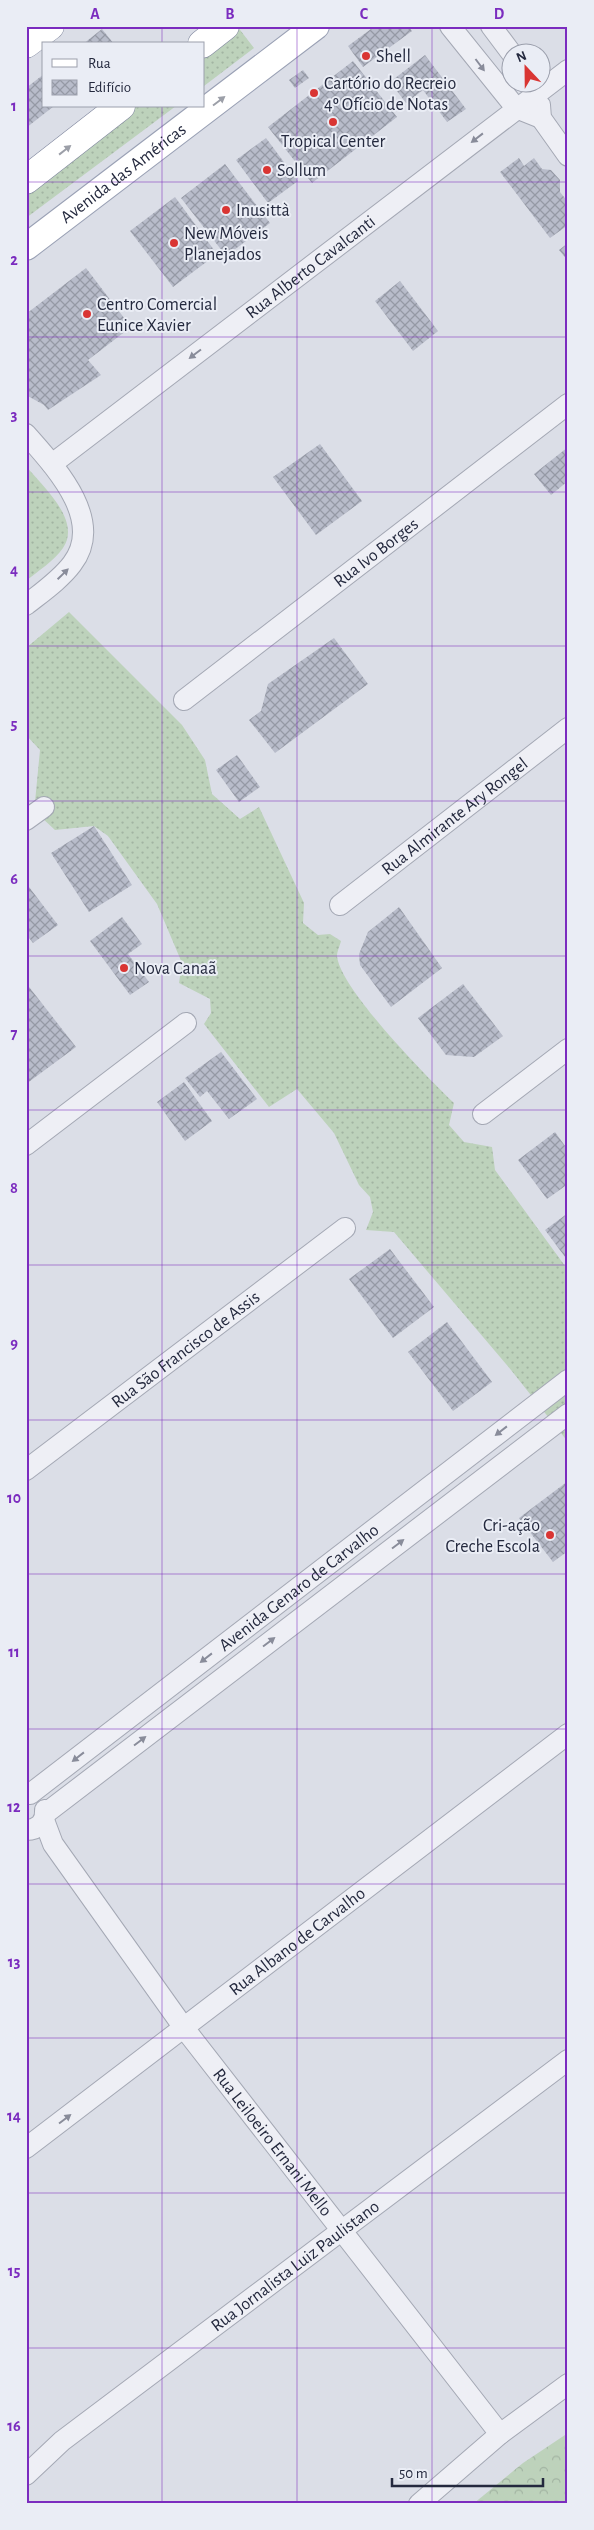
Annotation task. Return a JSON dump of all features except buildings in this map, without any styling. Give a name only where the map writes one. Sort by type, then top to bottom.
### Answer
[{"type":"highway","points":[[26,44],[50,26]]},
{"type":"highway","points":[[204,42],[224,26]]},
{"type":"highway","points":[[26,180],[118,108]]},
{"type":"main road","name":"Avenida das Américas","points":[[26,247],[316,26]]},
{"type":"street","points":[[450,26],[516,108],[541,118]]},
{"type":"street","points":[[491,26],[503,42]]},
{"type":"street","name":"Rua Alberto Cavalcanti","points":[[552,78],[568,70]]},
{"type":"street","name":"Rua Alberto Cavalcanti","points":[[52,464],[516,108],[531,92]]},
{"type":"street","points":[[537,92],[541,118],[568,156]]},
{"type":"street","name":"Rua Ivo Borges","points":[[184,700],[568,404]]},
{"type":"street","points":[[26,434],[52,464],[80,511],[83,536],[74,562],[26,606]]},
{"type":"street","name":"Rua Almirante Ary Rongel","points":[[340,905],[568,728]]},
{"type":"street","points":[[26,820],[44,806]]},
{"type":"street","points":[[26,1146],[186,1023]]},
{"type":"street","points":[[483,1114],[568,1049]]},
{"type":"street","name":"Rua São Francisco de Assis","points":[[26,1470],[345,1228]]},
{"type":"street","name":"Avenida Genaro de Carvalho","points":[[28,1794],[568,1380]]},
{"type":"street","points":[[531,1408],[541,1406],[549,1413],[551,1424],[548,1430]]},
{"type":"street","name":"Avenida Genaro de Carvalho","points":[[34,1826],[568,1414]]},
{"type":"street","name":"Rua Albano de Carvalho","points":[[26,2148],[568,1734]]},
{"type":"street","name":"Rua Leiloeiro Ernani Mello","points":[[28,1794],[38,1798],[44,1804],[34,1826],[53,1844],[184,2028],[500,2434]]},
{"type":"street","name":"Rua Jornalista Luiz Paulistano","points":[[26,2475],[62,2441],[568,2060]]},
{"type":"street","points":[[419,2504],[500,2434],[568,2384]]},
{"type":"green space","points":[[237,26],[254,48],[205,85],[205,49]]},
{"type":"green space","points":[[128,108],[173,108],[26,218],[26,187]]},
{"type":"green space","points":[[26,466],[58,504],[64,515],[68,537],[63,548],[55,557],[26,581]]},
{"type":"green space","points":[[69,612],[182,725],[205,760],[212,794],[240,819],[259,807],[304,903],[303,923],[318,935],[330,934],[341,941],[337,956],[342,971],[353,989],[387,1032],[454,1103],[449,1125],[464,1142],[492,1147],[495,1170],[568,1270],[568,1442],[511,1370],[394,1232],[366,1230],[373,1212],[370,1197],[359,1185],[334,1133],[297,1089],[269,1107],[204,1024],[211,1013],[210,999],[179,983],[182,963],[157,904],[108,836],[94,826],[55,830],[41,817],[35,802],[40,750],[26,735],[26,648]]},
{"type":"green space","points":[[568,2433],[568,2504],[473,2504],[523,2463]]},
{"type":"place","name":"Shell","points":[[366,56]]},
{"type":"place","name":"Cartório do Recreio 4º Ofício de Notas","points":[[314,93]]},
{"type":"place","name":"Tropical Center","points":[[333,122]]},
{"type":"place","name":"Sollum","points":[[267,170]]},
{"type":"place","name":"Inusittà","points":[[226,210]]},
{"type":"place","name":"New Móveis Planejados","points":[[174,243]]},
{"type":"place","name":"Centro Comercial Eunice Xavier","points":[[87,314]]},
{"type":"place","name":"Nova Canaã","points":[[124,968]]},
{"type":"place","name":"Cri-ação Creche Escola","points":[[550,1535]]}]
